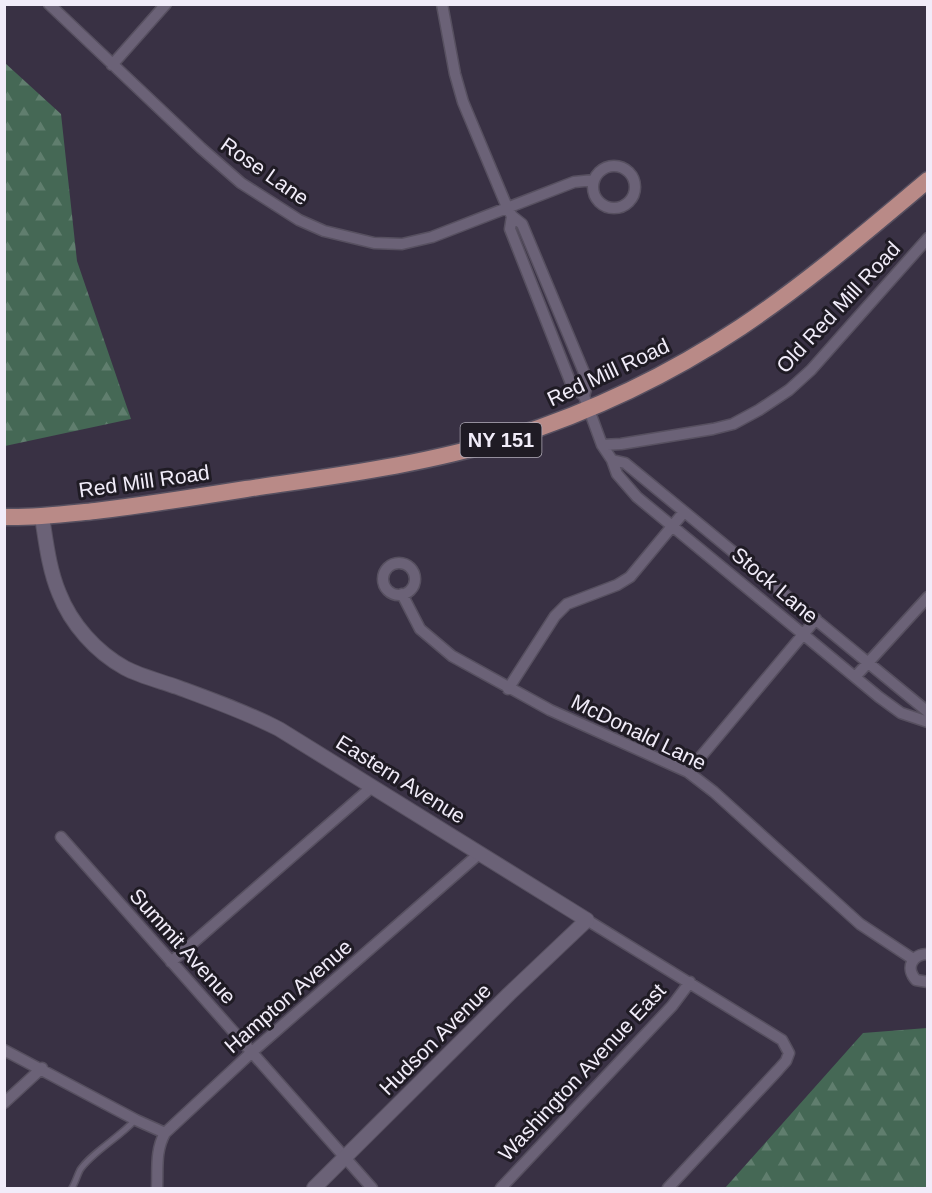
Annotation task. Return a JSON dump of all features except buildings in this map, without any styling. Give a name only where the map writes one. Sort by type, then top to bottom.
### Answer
[{"type":"main road","name":"Red Mill Road","points":[[4,517],[42,517],[161,503],[399,464],[507,439],[586,403],[655,378],[742,326],[840,254],[927,180]]},
{"type":"street","name":"Rose Lane","points":[[49,4],[241,183],[299,220],[324,231],[374,243],[402,244],[432,237],[510,212],[574,182],[594,180]]},
{"type":"street","points":[[112,65],[166,4]]},
{"type":"street","points":[[442,4],[455,74],[463,102],[510,212],[522,224],[571,339],[588,382],[586,403]]},
{"type":"street","points":[[510,212],[510,229],[572,386],[586,403]]},
{"type":"street","name":"Old Red Mill Road","points":[[602,445],[713,429],[733,424],[759,410],[789,390],[811,370],[927,238]]},
{"type":"street","name":"Stock Lane","points":[[586,403],[602,445],[612,460],[617,474],[638,496],[803,635],[901,713],[927,722]]},
{"type":"street","name":"Stock Lane","points":[[612,460],[625,463],[927,712]]},
{"type":"street","points":[[508,689],[555,616],[567,604],[617,585],[630,577],[684,512]]},
{"type":"street","name":"Eastern Avenue","points":[[42,517],[51,569],[59,594],[86,636],[100,650],[126,668],[243,711],[279,729],[782,1040],[789,1053],[786,1061],[668,1188]]},
{"type":"street","name":"McDonald Lane","points":[[402,594],[420,629],[452,656],[508,689],[550,710],[688,772],[714,792],[860,924],[913,959]]},
{"type":"street","points":[[855,677],[927,597]]},
{"type":"street","points":[[688,772],[816,619]]},
{"type":"street","points":[[171,962],[373,786]]},
{"type":"street","name":"Summit Avenue","points":[[61,837],[372,1188]]},
{"type":"street","name":"Hampton Avenue","points":[[165,1133],[252,1052],[480,853]]},
{"type":"street","name":"Hudson Avenue","points":[[314,1188],[509,994],[587,920]]},
{"type":"street","points":[[927,954],[921,954],[913,959],[910,968],[912,976],[920,982],[927,982]]},
{"type":"street","name":"Washington Avenue East","points":[[501,1188],[672,1006],[690,982]]},
{"type":"street","points":[[4,1050],[165,1133],[157,1156],[157,1188]]},
{"type":"street","points":[[4,1103],[42,1068]]},
{"type":"lane","points":[[556,344],[571,339]]},
{"type":"lane","points":[[72,1188],[80,1170],[136,1120]]},
{"type":"green space","points":[[5,63],[61,114],[77,261],[131,419],[5,446]]},
{"type":"green space","points":[[927,1028],[927,1188],[725,1188],[863,1033]]}]
